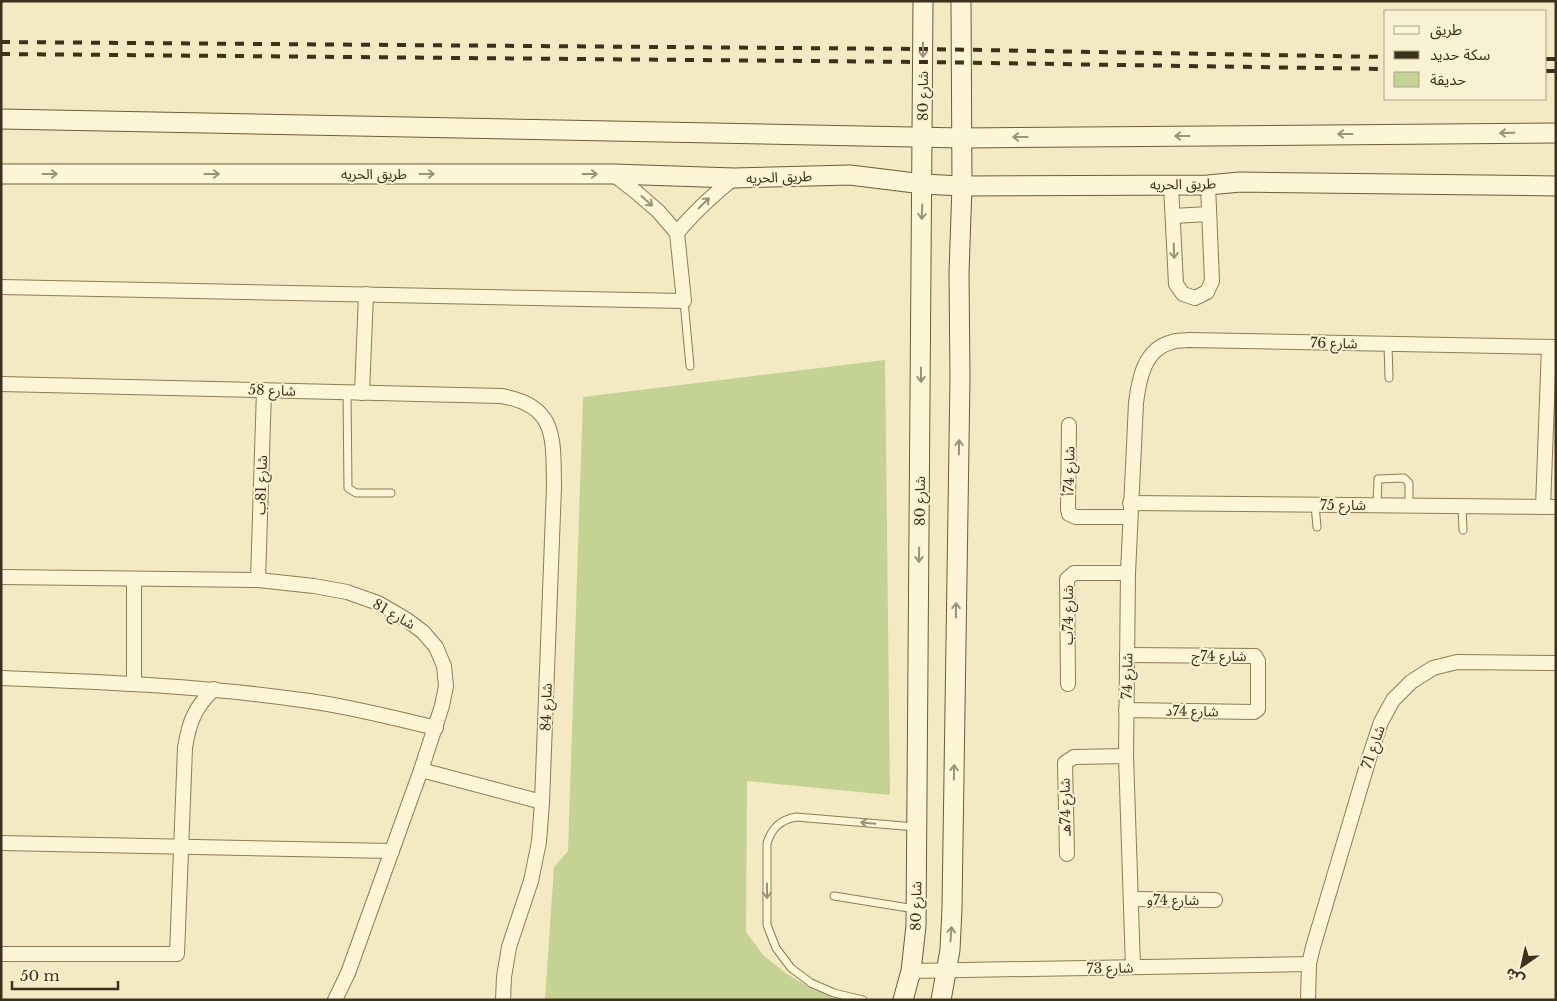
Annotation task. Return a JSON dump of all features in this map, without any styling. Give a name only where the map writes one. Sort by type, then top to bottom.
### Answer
[{"type":"street","name":"شارع 80","points":[[903,1000],[912,971],[916,910],[923,1]]},
{"type":"street","points":[[941,1000],[947,970],[952,922],[962,186],[961,1]]},
{"type":"street","points":[[1,119],[962,138],[1556,133]]},
{"type":"street","name":"طريق الحريه","points":[[1,174],[613,174],[734,178],[850,175],[922,184],[962,186],[1208,185],[1240,182],[1556,186]]},
{"type":"street","points":[[1,286],[684,301],[677,233],[643,198],[613,174]]},
{"type":"street","points":[[677,233],[713,194],[734,178]]},
{"type":"street","points":[[1171,185],[1176,284],[1183,294],[1195,298],[1207,292],[1212,281],[1208,185]]},
{"type":"street","points":[[1173,216],[1209,214]]},
{"type":"street","points":[[362,393],[366,294]]},
{"type":"street","name":"شارع 76","points":[[1138,386],[1146,362],[1157,349],[1171,342],[1188,340],[1552,347]]},
{"type":"street","points":[[1549,507],[1552,347]]},
{"type":"street","name":"شارع 58","points":[[1,384],[501,396],[517,399],[540,412]]},
{"type":"street","name":"شارع 74","points":[[1133,967],[1126,710],[1130,510],[1138,386]]},
{"type":"street","name":"شارع 81ب","points":[[258,580],[264,390]]},
{"type":"street","name":"شارع 84","points":[[503,1000],[504,977],[509,947],[531,881],[539,842],[542,802],[554,487],[553,446],[550,430],[540,412]]},
{"type":"street","name":"شارع 74أ","points":[[1069,425],[1069,514],[1076,517],[1130,510]]},
{"type":"street","name":"شارع 75","points":[[1130,510],[1315,505],[1549,507]]},
{"type":"street","name":"شارع 74ب","points":[[1068,684],[1067,579],[1074,573],[1128,574]]},
{"type":"street","name":"شارع 81","points":[[1,576],[258,580],[347,592],[378,603],[407,620],[423,632],[436,647],[444,666],[446,686],[436,728],[348,973],[335,1000]]},
{"type":"street","points":[[134,579],[134,683]]},
{"type":"street","name":"شارع 74ج","points":[[1127,655],[1256,657],[1258,661],[1257,711]]},
{"type":"street","name":"شارع 71","points":[[1308,1000],[1309,964],[1313,947],[1371,752],[1381,722],[1393,700],[1411,682],[1433,668],[1457,662],[1556,663]]},
{"type":"street","points":[[1,678],[134,683],[214,689],[311,701],[436,728]]},
{"type":"street","points":[[1,954],[177,954],[185,748],[188,732],[201,702],[214,689]]},
{"type":"street","name":"شارع 74د","points":[[1126,710],[1257,711]]},
{"type":"street","name":"شارع 74هـ","points":[[1066,854],[1065,763],[1074,757],[1126,756]]},
{"type":"street","points":[[421,770],[542,802]]},
{"type":"street","points":[[1,843],[392,850]]},
{"type":"street","name":"شارع 74و","points":[[1131,900],[1215,900]]},
{"type":"street","name":"شارع 73","points":[[912,971],[1309,964]]},
{"type":"lane","points":[[684,301],[690,366]]},
{"type":"lane","points":[[1388,344],[1388,378]]},
{"type":"lane","points":[[347,393],[348,488],[356,493],[391,493]]},
{"type":"lane","points":[[1377,505],[1378,480],[1389,478],[1408,480],[1409,506]]},
{"type":"lane","points":[[1315,505],[1316,527]]},
{"type":"lane","points":[[1462,506],[1462,530]]},
{"type":"lane","points":[[863,1000],[834,993],[811,983],[791,968],[776,948],[767,924],[767,844],[770,833],[785,819],[796,817],[916,827]]},
{"type":"lane","points":[[834,896],[916,910]]},
{"type":"green space","points":[[885,360],[890,795],[747,781],[746,932],[764,956],[787,974],[812,989],[836,996],[863,1000],[545,1000],[554,867],[568,851],[583,397]]},
{"type":"railway","points":[[1,42],[923,49],[1384,57]]},
{"type":"railway","points":[[1,54],[923,62],[1384,69]]},
{"type":"railway","points":[[1547,59],[1556,59]]},
{"type":"railway","points":[[1547,71],[1556,71]]}]
